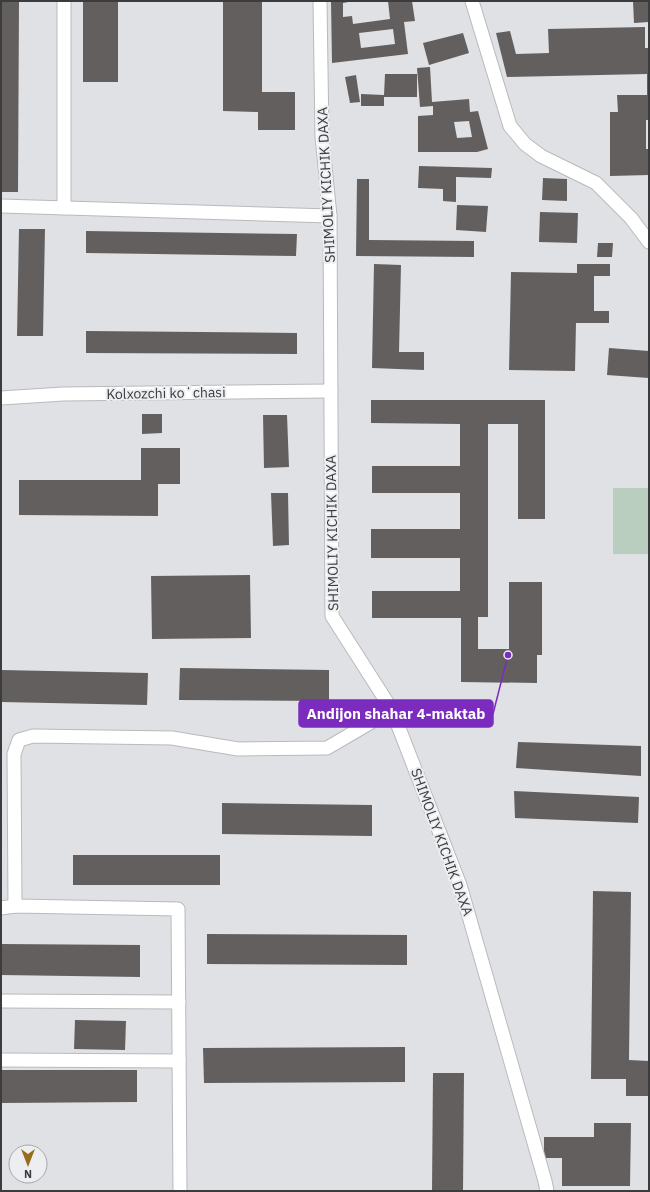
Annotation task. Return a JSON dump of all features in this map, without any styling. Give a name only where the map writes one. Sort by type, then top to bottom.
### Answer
[{"type":"street","points":[[64,1],[64,208]]},
{"type":"street","name":"SHIMOLIY KICHIK DAXA","points":[[320,1],[322,137],[330,216],[332,616],[392,710],[460,885],[547,1191]]},
{"type":"street","points":[[472,1],[510,126],[525,144],[540,156],[596,183],[631,218],[649,242]]},
{"type":"street","points":[[1,206],[330,216]]},
{"type":"street","name":"Kolxozchi koʻchasi","points":[[1,398],[63,394],[331,391]]},
{"type":"street","points":[[15,906],[14,754],[19,740],[33,736],[164,738],[238,749],[327,748],[392,710]]},
{"type":"street","points":[[1,908],[15,906],[178,909],[180,1191]]},
{"type":"street","points":[[1,1001],[179,1002]]},
{"type":"street","points":[[1,1060],[179,1061]]},
{"type":"green space","points":[[613,488],[649,488],[649,554],[613,554]]},
{"type":"building","points":[[1,1],[19,1],[18,192],[1,192]]},
{"type":"building","points":[[83,1],[118,1],[118,82],[83,82]]},
{"type":"building","points":[[223,1],[262,1],[262,92],[295,92],[295,130],[258,130],[258,112],[223,111]]},
{"type":"building","points":[[331,1],[354,1],[343,3],[343,17],[352,16],[353,24],[390,19],[388,1],[412,1],[415,21],[404,22],[408,54],[332,63]],"holes":[[[393,29],[395,44],[361,48],[359,33]]]},
{"type":"building","points":[[633,1],[649,1],[649,22],[634,23]]},
{"type":"building","points":[[645,27],[645,48],[649,48],[649,120],[646,120],[646,149],[649,149],[649,175],[610,176],[610,112],[618,112],[617,95],[647,95],[647,74],[507,77],[496,33],[510,31],[516,54],[549,53],[548,29]]},
{"type":"building","points":[[463,33],[469,53],[429,65],[423,43]]},
{"type":"building","points":[[430,67],[432,102],[469,99],[470,112],[478,111],[488,149],[477,152],[418,152],[418,116],[433,115],[433,106],[420,107],[417,68]],"holes":[[[469,121],[472,137],[457,138],[454,122]]]},
{"type":"building","points":[[385,74],[417,74],[417,97],[384,97],[384,106],[361,106],[361,94],[384,95]]},
{"type":"building","points":[[356,75],[360,102],[350,103],[345,77]]},
{"type":"building","points":[[419,166],[492,168],[491,178],[456,177],[456,202],[443,201],[443,189],[418,188]]},
{"type":"building","points":[[543,178],[567,179],[567,201],[542,200]]},
{"type":"building","points":[[357,179],[369,179],[369,240],[474,241],[474,257],[356,256]]},
{"type":"building","points":[[457,205],[488,206],[486,232],[456,230]]},
{"type":"building","points":[[540,212],[578,213],[577,243],[539,242]]},
{"type":"building","points":[[19,229],[45,229],[43,336],[17,336]]},
{"type":"building","points":[[86,231],[297,234],[296,256],[86,253]]},
{"type":"building","points":[[598,243],[613,243],[612,257],[597,257]]},
{"type":"building","points":[[374,264],[401,265],[399,352],[424,352],[424,370],[372,368]]},
{"type":"building","points":[[577,264],[610,264],[610,276],[594,276],[594,311],[609,311],[609,323],[576,323],[575,371],[509,370],[511,272],[577,273]]},
{"type":"building","points":[[86,331],[297,333],[297,354],[86,353]]},
{"type":"building","points":[[609,348],[649,351],[649,378],[607,375]]},
{"type":"building","points":[[371,400],[545,400],[545,519],[518,519],[518,424],[488,424],[488,617],[478,617],[478,649],[509,649],[509,582],[542,582],[542,655],[537,655],[537,683],[461,682],[461,618],[372,618],[372,591],[460,591],[460,558],[371,558],[371,529],[460,529],[460,493],[372,493],[372,466],[460,466],[460,424],[371,423]]},
{"type":"building","points":[[142,414],[162,414],[162,433],[142,434]]},
{"type":"building","points":[[263,415],[287,415],[289,467],[264,468]]},
{"type":"building","points":[[141,448],[180,448],[180,484],[158,484],[158,516],[19,515],[19,480],[141,480]]},
{"type":"building","points":[[271,493],[288,493],[289,545],[273,546]]},
{"type":"building","points":[[250,575],[251,638],[152,639],[151,576]]},
{"type":"building","points":[[180,668],[329,670],[329,701],[179,700]]},
{"type":"building","points":[[1,670],[148,673],[147,705],[1,702]]},
{"type":"building","points":[[518,742],[641,746],[641,776],[516,768]]},
{"type":"building","points":[[514,791],[639,797],[638,823],[515,818]]},
{"type":"building","points":[[222,803],[372,805],[372,836],[222,834]]},
{"type":"building","points":[[73,855],[220,855],[220,885],[73,885]]},
{"type":"building","points":[[593,891],[631,892],[629,1060],[649,1061],[649,1096],[626,1096],[626,1079],[591,1079]]},
{"type":"building","points":[[207,934],[407,935],[407,965],[207,964]]},
{"type":"building","points":[[1,944],[140,945],[140,977],[1,975]]},
{"type":"building","points":[[75,1020],[126,1021],[125,1050],[74,1049]]},
{"type":"building","points":[[405,1047],[405,1082],[204,1083],[203,1048]]},
{"type":"building","points":[[1,1070],[137,1070],[137,1102],[1,1103]]},
{"type":"building","points":[[433,1073],[464,1073],[463,1191],[432,1191]]},
{"type":"building","points":[[594,1123],[631,1123],[630,1186],[562,1186],[562,1158],[544,1158],[544,1137],[594,1137]]},
{"type":"place","name":"Andijon shahar 4-maktab","points":[[508,655]]}]
